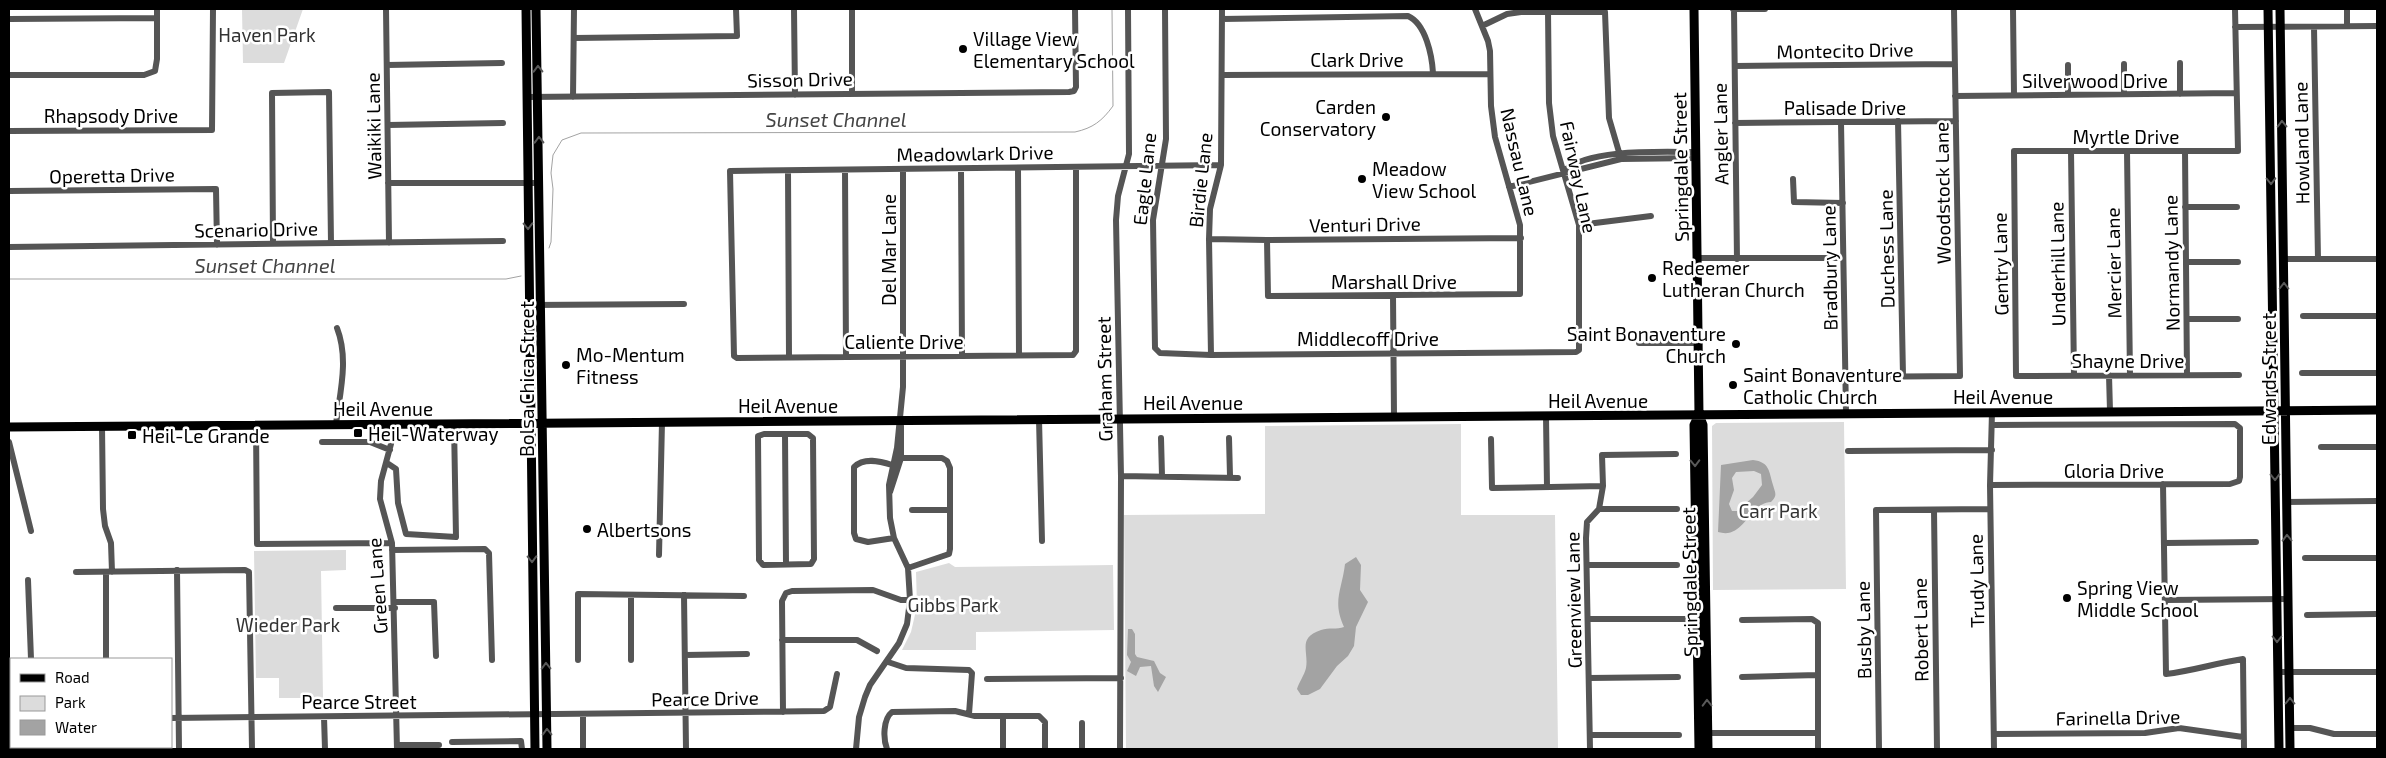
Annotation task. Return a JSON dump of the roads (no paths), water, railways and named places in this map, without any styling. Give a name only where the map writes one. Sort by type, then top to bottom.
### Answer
[{"type":"main road","name":"Bolsa Chica Street","points":[[526,9],[535,749]]},
{"type":"main road","name":"Bolsa Chica Street","points":[[536,9],[542,304],[547,749]]},
{"type":"main road","name":"Springdale Street","points":[[1694,9],[1698,343],[1698,415],[1694,425],[1703,733],[1699,749]]},
{"type":"main road","name":"Edwards Street","points":[[2268,9],[2279,749]]},
{"type":"main road","name":"Edwards Street","points":[[2280,9],[2290,749]]},
{"type":"main road","name":"Heil Avenue","points":[[9,427],[2377,410]]},
{"type":"main road","points":[[532,510],[544,510]]},
{"type":"main road","name":"Springdale Street","points":[[1703,733],[1708,749]]},
{"type":"street","points":[[9,75],[144,74],[155,71],[157,59],[157,9]]},
{"type":"street","name":"Rhapsody Drive","points":[[9,130],[212,130],[212,9]]},
{"type":"street","name":"Waikiki Lane","points":[[386,9],[389,243]]},
{"type":"street","points":[[574,9],[574,97]]},
{"type":"street","points":[[574,38],[737,36],[736,9]]},
{"type":"street","points":[[794,9],[794,94]]},
{"type":"street","points":[[852,9],[852,94]]},
{"type":"street","name":"Sisson Drive","points":[[527,98],[1074,91],[1076,87],[1075,9]]},
{"type":"street","name":"Graham Street","points":[[1120,749],[1120,418],[1116,220],[1118,196],[1126,166],[1129,143],[1128,9]]},
{"type":"street","name":"Eagle Lane","points":[[1157,352],[1153,220],[1154,200],[1163,165],[1166,138],[1165,9]]},
{"type":"street","name":"Birdie Lane","points":[[1211,355],[1209,239],[1210,209],[1221,165],[1222,9]]},
{"type":"street","name":"Nassau Lane","points":[[1475,9],[1490,51],[1493,128],[1521,238],[1520,294]]},
{"type":"street","points":[[1734,9],[1765,9]]},
{"type":"street","name":"Angler Lane","points":[[1734,9],[1737,259]]},
{"type":"street","name":"Woodstock Lane","points":[[1903,376],[1960,376],[1954,9]]},
{"type":"street","points":[[2013,9],[2014,95]]},
{"type":"street","points":[[2235,9],[2236,93]]},
{"type":"street","points":[[2347,9],[2347,26]]},
{"type":"street","name":"Fairway Lane","points":[[1548,11],[1548,103],[1554,136],[1578,225],[1579,350]]},
{"type":"street","points":[[1482,26],[1507,14],[1521,12],[1605,12],[1609,118],[1620,156]]},
{"type":"street","points":[[1222,18],[1408,16],[1415,20],[1427,41],[1432,54],[1433,73]]},
{"type":"street","points":[[9,19],[157,18]]},
{"type":"street","points":[[2235,27],[2377,26]]},
{"type":"street","name":"Howland Lane","points":[[2314,27],[2318,259]]},
{"type":"street","points":[[387,65],[502,63]]},
{"type":"street","name":"Montecito Drive","points":[[1735,66],[1955,64]]},
{"type":"street","points":[[2124,64],[2124,94]]},
{"type":"street","points":[[2180,64],[2180,94]]},
{"type":"street","points":[[2068,66],[2068,95]]},
{"type":"street","name":"Clark Drive","points":[[1222,75],[1490,74]]},
{"type":"street","points":[[273,244],[272,93],[329,92],[331,243]]},
{"type":"street","name":"Silverwood Drive","points":[[1955,96],[2236,93]]},
{"type":"street","name":"Myrtle Drive","points":[[2014,151],[2238,151],[2236,93]]},
{"type":"street","name":"Duchess Lane","points":[[1898,121],[1903,376]]},
{"type":"street","name":"Palisade Drive","points":[[1735,123],[1956,121]]},
{"type":"street","name":"Bradbury Lane","points":[[1841,122],[1846,413]]},
{"type":"street","points":[[388,125],[502,123]]},
{"type":"street","name":"Gentry Lane","points":[[2014,151],[2016,376]]},
{"type":"street","name":"Underhill Lane","points":[[2071,151],[2074,375]]},
{"type":"street","name":"Mercier Lane","points":[[2127,151],[2130,375]]},
{"type":"street","name":"Normandy Lane","points":[[2185,151],[2187,375]]},
{"type":"street","points":[[1508,187],[1564,171],[1574,171],[1620,156],[1696,155]]},
{"type":"street","name":"Meadowlark Drive","points":[[735,358],[730,172],[1221,165]]},
{"type":"street","name":"Caliente Drive","points":[[735,358],[1073,355],[1076,351],[1076,167]]},
{"type":"street","points":[[1018,168],[1018,356]]},
{"type":"street","name":"Del Mar Lane","points":[[900,420],[904,356],[903,169]]},
{"type":"street","points":[[961,169],[962,356]]},
{"type":"street","points":[[845,170],[846,356]]},
{"type":"street","points":[[788,171],[789,357]]},
{"type":"street","points":[[1792,179],[1794,202],[1843,204]]},
{"type":"street","points":[[388,183],[539,183]]},
{"type":"street","name":"Operetta Drive","points":[[9,191],[216,189],[216,245]]},
{"type":"street","points":[[2185,207],[2237,207]]},
{"type":"street","points":[[1578,225],[1651,216]]},
{"type":"street","name":"Venturi Drive","points":[[1209,239],[1521,238]]},
{"type":"street","name":"Marshall Drive","points":[[1267,240],[1268,296],[1520,294]]},
{"type":"street","name":"Scenario Drive","points":[[9,247],[503,241]]},
{"type":"street","points":[[1697,258],[1843,258]]},
{"type":"street","points":[[2284,259],[2377,259]]},
{"type":"street","points":[[2187,262],[2238,262]]},
{"type":"street","points":[[1393,295],[1394,416]]},
{"type":"street","points":[[530,305],[684,304]]},
{"type":"street","points":[[2303,316],[2377,316]]},
{"type":"street","points":[[2187,319],[2238,319]]},
{"type":"street","points":[[336,424],[342,387],[342,346],[337,328]]},
{"type":"street","points":[[1639,343],[1698,343]]},
{"type":"street","name":"Middlecoff Drive","points":[[1157,352],[1211,355],[1576,352],[1579,350]]},
{"type":"street","points":[[2302,373],[2377,373]]},
{"type":"street","points":[[2110,375],[2110,411]]},
{"type":"street","name":"Shayne Drive","points":[[2016,376],[2239,375]]},
{"type":"street","points":[[1845,377],[1903,376]]},
{"type":"street","name":"Trudy Lane","points":[[1992,412],[1990,509],[1994,749]]},
{"type":"street","points":[[1546,416],[1546,487]]},
{"type":"street","points":[[1038,419],[1042,541]]},
{"type":"street","points":[[856,749],[859,717],[865,697],[870,685],[899,644],[907,624],[910,600],[908,568],[894,538],[889,507],[890,492],[902,458],[900,420]]},
{"type":"street","points":[[890,492],[888,485],[897,448],[900,420]]},
{"type":"street","points":[[799,421],[799,434]]},
{"type":"street","points":[[659,555],[662,422]]},
{"type":"street","name":"Green Lane","points":[[393,424],[390,450],[381,481],[380,499],[392,547],[397,747]]},
{"type":"street","points":[[387,463],[396,469],[398,503],[406,534],[456,537],[454,424]]},
{"type":"street","name":"Heil Avenue","points":[[1992,425],[2235,424],[2238,425],[2239,481]]},
{"type":"street","points":[[256,425],[257,544],[485,549],[489,553],[492,660]]},
{"type":"street","points":[[102,426],[103,509],[105,526],[111,544],[106,658]]},
{"type":"street","points":[[764,434],[785,434],[808,434],[813,438],[814,559],[811,564],[763,565],[759,560],[758,436],[764,434]]},
{"type":"street","points":[[785,434],[786,564]]},
{"type":"street","points":[[1160,438],[1162,476]]},
{"type":"street","points":[[1229,438],[1230,476]]},
{"type":"street","points":[[1491,439],[1492,488],[1603,486]]},
{"type":"street","points":[[9,442],[31,531]]},
{"type":"street","points":[[322,442],[370,442],[390,450]]},
{"type":"street","points":[[2321,447],[2377,447]]},
{"type":"street","points":[[1848,451],[1992,450]]},
{"type":"street","name":"Greenview Lane","points":[[1590,749],[1588,522],[1599,509],[1603,486],[1602,455],[1676,454]]},
{"type":"street","points":[[902,458],[942,458],[950,468],[950,549],[948,554],[908,568]]},
{"type":"street","points":[[892,465],[881,461],[864,461],[853,469],[856,538],[868,542],[894,538]]},
{"type":"street","points":[[1120,476],[1230,476],[1238,478]]},
{"type":"street","name":"Gloria Drive","points":[[1990,485],[2230,484],[2239,481]]},
{"type":"street","points":[[2163,484],[2166,674],[2187,672],[2212,663],[2243,659],[2244,749]]},
{"type":"street","points":[[2286,502],[2377,501]]},
{"type":"street","points":[[1599,509],[1676,509]]},
{"type":"street","points":[[1934,510],[1990,509]]},
{"type":"street","points":[[912,510],[950,510]]},
{"type":"street","name":"Busby Lane","points":[[1879,749],[1876,510],[1934,510]]},
{"type":"street","name":"Robert Lane","points":[[1934,510],[1937,749]]},
{"type":"street","points":[[2165,542],[2256,542]]},
{"type":"street","points":[[2305,558],[2377,558]]},
{"type":"street","points":[[1587,565],[1677,565]]},
{"type":"street","points":[[177,570],[175,718],[179,749]]},
{"type":"street","points":[[76,572],[177,570],[244,570],[249,572],[252,749]]},
{"type":"street","points":[[28,580],[31,658]]},
{"type":"street","points":[[783,712],[782,601],[786,593],[792,591],[873,590],[902,600],[910,600]]},
{"type":"street","points":[[578,660],[578,594],[744,596]]},
{"type":"street","points":[[631,595],[631,660]]},
{"type":"street","points":[[684,595],[686,749]]},
{"type":"street","points":[[2165,600],[2288,599]]},
{"type":"street","points":[[336,608],[434,602],[436,656]]},
{"type":"street","points":[[2306,615],[2377,614]]},
{"type":"street","points":[[1588,619],[1701,619]]},
{"type":"street","points":[[1742,620],[1816,620],[1818,749]]},
{"type":"street","points":[[782,640],[857,640],[877,651]]},
{"type":"street","points":[[685,655],[746,654]]},
{"type":"street","points":[[888,662],[906,668],[970,670],[972,673],[969,714]]},
{"type":"street","points":[[2277,672],[2377,672]]},
{"type":"street","name":"Pearce Drive","points":[[546,715],[824,711],[830,707],[837,674]]},
{"type":"street","points":[[1742,676],[1818,675]]},
{"type":"street","points":[[1589,678],[1678,677]]},
{"type":"street","points":[[987,679],[1121,678]]},
{"type":"street","points":[[887,749],[885,743],[886,720],[889,715],[899,712],[955,711],[969,714],[1039,716],[1045,722],[1045,749]]},
{"type":"street","points":[[583,714],[584,749]]},
{"type":"street","name":"Pearce Street","points":[[175,718],[546,715]]},
{"type":"street","points":[[324,716],[325,749]]},
{"type":"street","points":[[1003,716],[1004,749]]},
{"type":"street","points":[[1082,723],[1082,749]]},
{"type":"street","name":"Farinella Drive","points":[[1994,734],[2145,733],[2179,728],[2243,737]]},
{"type":"street","points":[[2290,728],[2310,728],[2334,734],[2377,734]]},
{"type":"street","points":[[1703,733],[1818,733]]},
{"type":"street","points":[[1590,735],[1679,734]]},
{"type":"street","points":[[452,742],[521,741],[522,749]]},
{"type":"street","points":[[397,747],[439,745]]},
{"type":"water","points":[[1753,460],[1763,463],[1768,468],[1775,494],[1775,498],[1771,502],[1757,508],[1741,526],[1727,533],[1718,532],[1721,465]],"holes":[[[1754,471],[1761,474],[1762,485],[1753,497],[1737,511],[1732,511],[1729,504],[1734,490],[1732,478],[1736,472]]]},
{"type":"water","points":[[1356,557],[1361,565],[1360,590],[1368,602],[1356,627],[1354,646],[1320,689],[1308,695],[1301,695],[1297,689],[1306,668],[1306,641],[1314,633],[1321,630],[1344,627],[1340,618],[1339,596],[1345,564]]},
{"type":"water","points":[[1128,629],[1132,629],[1135,634],[1135,654],[1137,657],[1154,661],[1160,673],[1166,677],[1158,692],[1154,686],[1151,666],[1140,667],[1136,676],[1127,671],[1131,662],[1127,655]]},
{"type":"waterway","name":"Sunset Channel","points":[[549,248],[551,242],[553,189],[551,173],[553,155],[562,140],[581,133],[1075,132],[1092,126],[1101,120],[1113,106],[1112,9]]},
{"type":"waterway","name":"Sunset Channel","points":[[9,279],[506,279],[521,276]]},
{"type":"place","name":"Village View Elementary School","points":[[963,49]]},
{"type":"place","name":"Carden Conservatory","points":[[1386,117]]},
{"type":"place","name":"Meadow View School","points":[[1362,179]]},
{"type":"place","name":"Redeemer Lutheran Church","points":[[1652,278]]},
{"type":"place","name":"Saint Bonaventure Church","points":[[1736,344]]},
{"type":"place","name":"Mo-Mentum Fitness","points":[[566,365]]},
{"type":"place","name":"Saint Bonaventure Catholic Church","points":[[1733,385]]},
{"type":"place","name":"Heil-Waterway","points":[[358,433]]},
{"type":"place","name":"Heil-Le Grande","points":[[132,435]]},
{"type":"place","name":"Albertsons","points":[[587,529]]},
{"type":"place","name":"Spring View Middle School","points":[[2067,598]]},
{"type":"park label","name":"Haven Park","points":[[267,34]]},
{"type":"park label","name":"Carr Park","points":[[1778,510]]},
{"type":"park label","name":"Gibbs Park","points":[[953,604]]},
{"type":"park label","name":"Wieder Park","points":[[288,624]]}]
